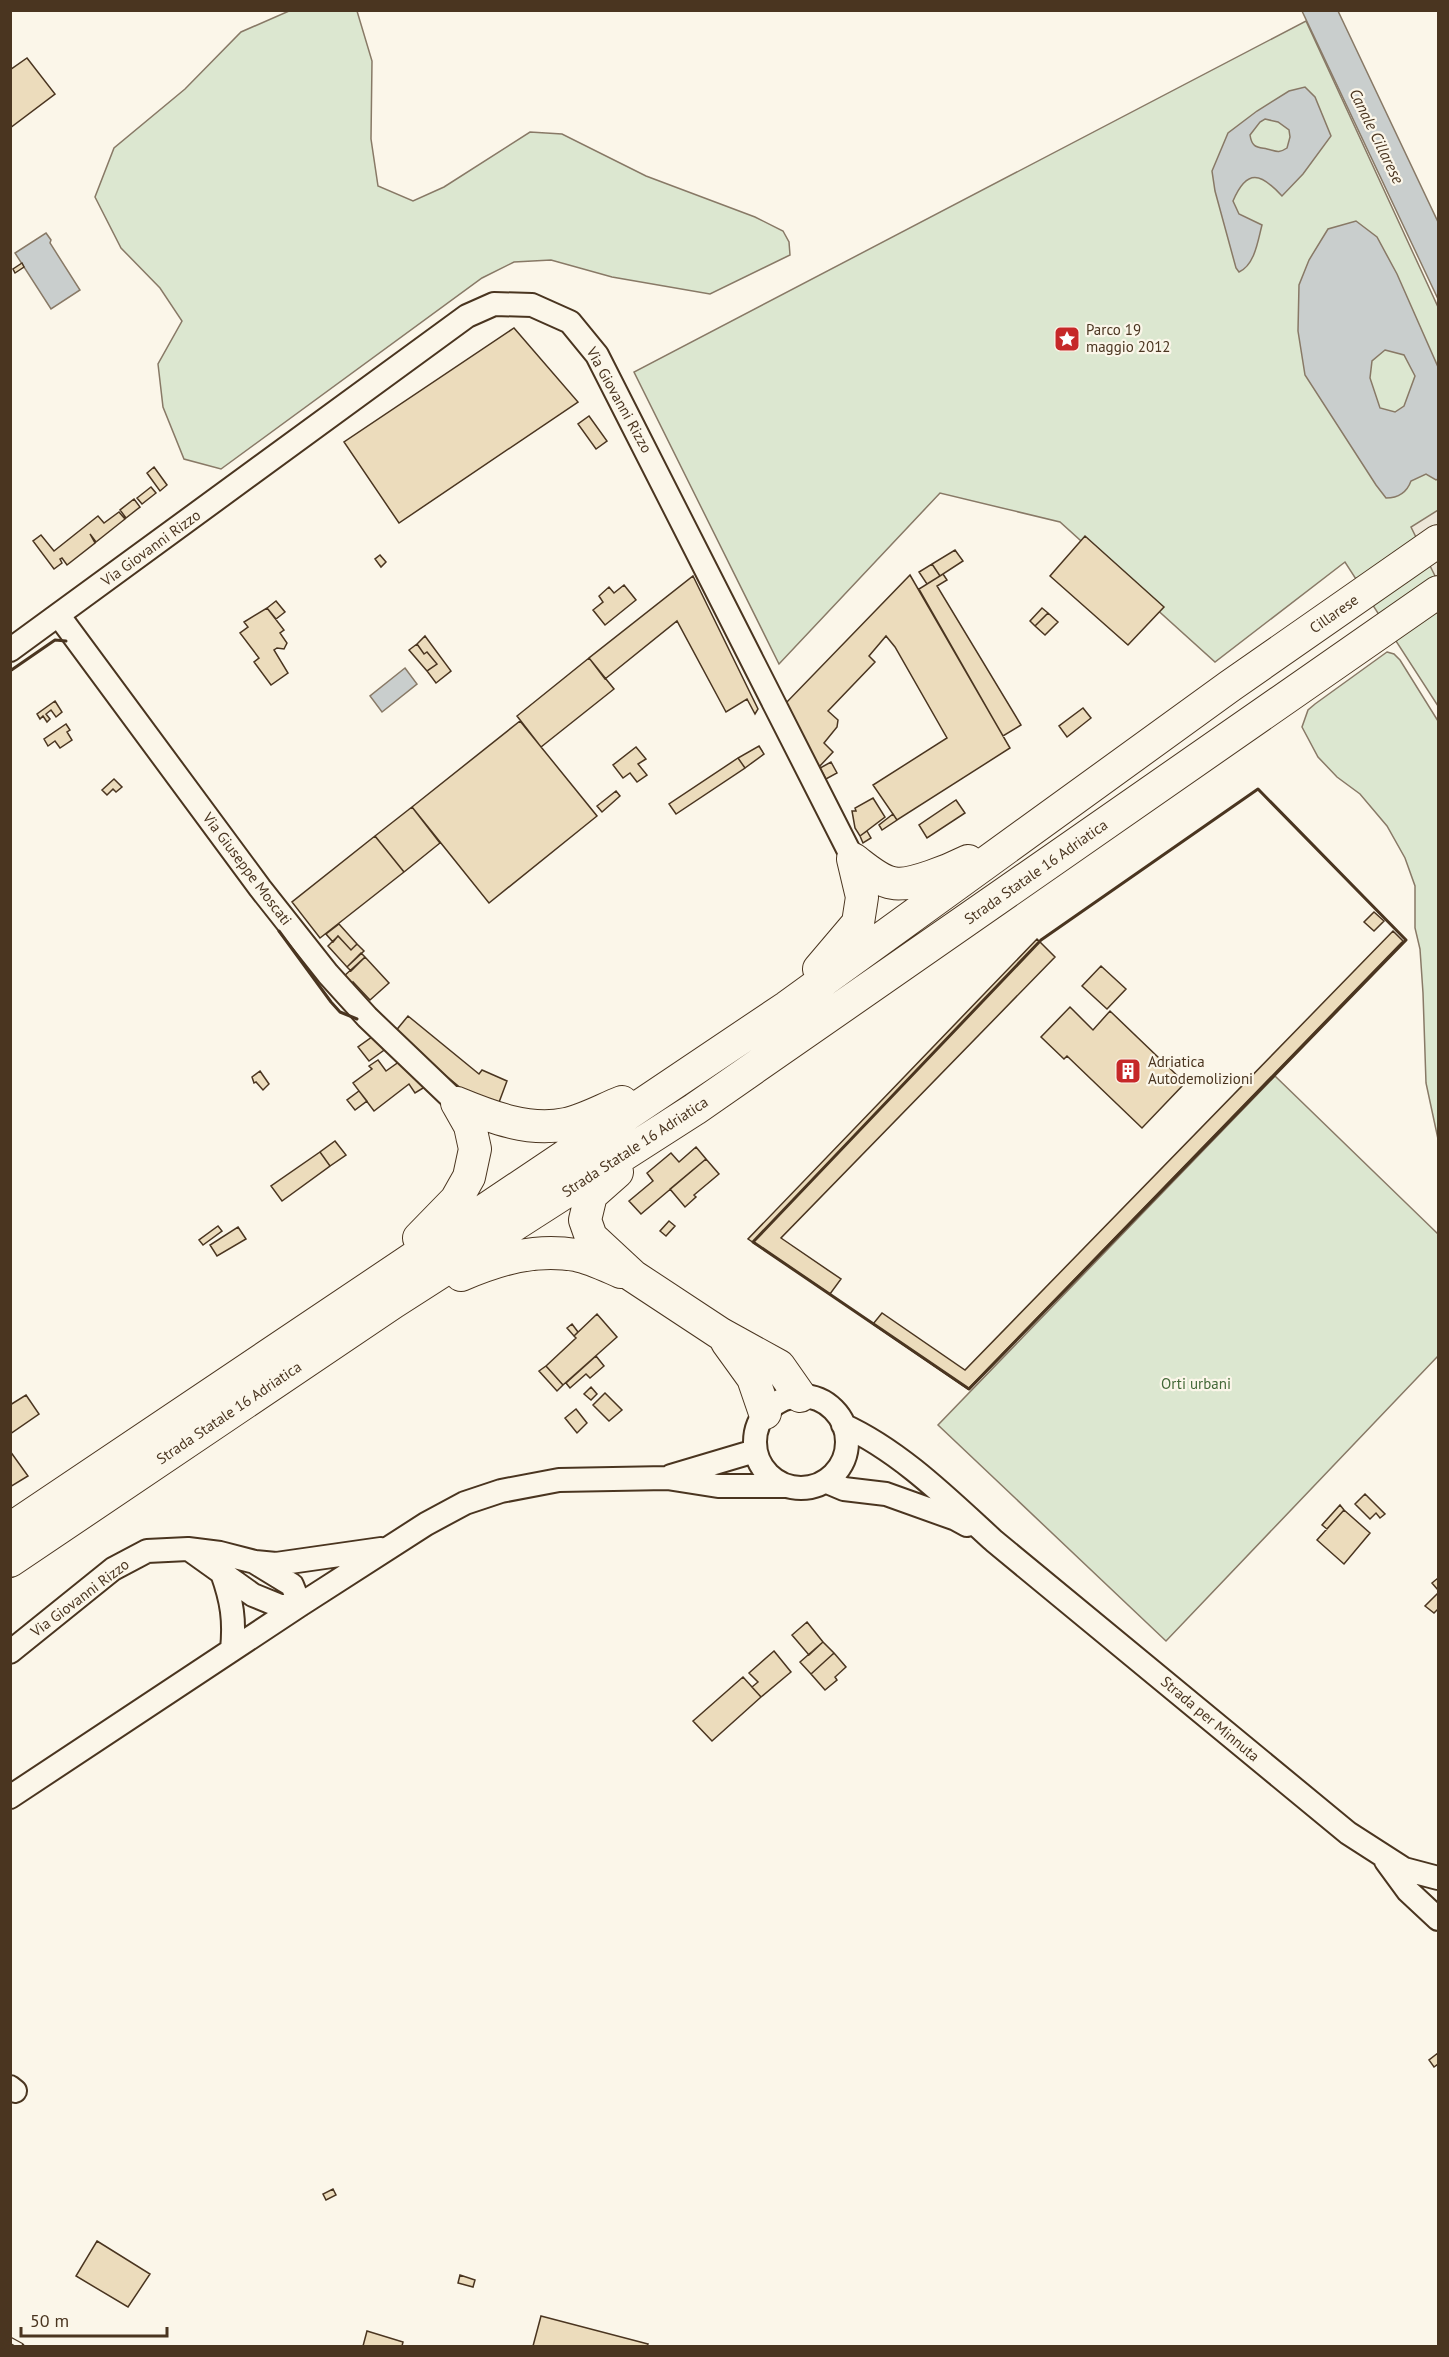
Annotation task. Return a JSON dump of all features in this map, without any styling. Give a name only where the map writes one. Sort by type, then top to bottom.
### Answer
[{"type":"highway","name":"Cillarese","points":[[1230,686],[1438,542]]},
{"type":"highway","name":"Strada Statale 16 Adriatica","points":[[10,1529],[386,1292],[695,1109],[1438,592]]},
{"type":"highway","name":"Strada Statale 16 Adriatica","points":[[10,1561],[679,1080],[787,1007],[1230,686]]},
{"type":"highway","points":[[853,859],[893,883],[917,880],[956,867],[1036,826]]},
{"type":"highway","points":[[787,1007],[858,923],[861,897],[853,859]]},
{"type":"highway","points":[[457,1104],[490,1116],[530,1126],[566,1124],[679,1080]]},
{"type":"highway","points":[[386,1292],[456,1200],[469,1177],[476,1149],[470,1126],[457,1104]]},
{"type":"highway","points":[[695,1109],[591,1195],[585,1220],[591,1237],[633,1276],[721,1334],[779,1366],[800,1396]]},
{"type":"highway","points":[[386,1292],[508,1257],[533,1253],[577,1256],[633,1276]]},
{"type":"highway","points":[[721,1334],[753,1378],[765,1413]]},
{"type":"street","name":"Via Giovanni Rizzo","points":[[10,650],[467,316],[494,304],[532,305],[570,322],[597,355],[853,859]]},
{"type":"street","name":"Via Giuseppe Moscati","points":[[59,616],[260,888],[328,974],[367,1017],[457,1104]]},
{"type":"street","points":[[10,1797],[388,1548],[465,1503],[501,1491],[559,1480],[667,1478],[718,1486],[807,1487],[825,1481],[837,1470],[844,1456],[847,1441],[838,1415],[821,1401],[800,1396],[780,1401],[765,1413],[758,1424],[755,1451],[767,1473],[776,1481],[788,1486]]},
{"type":"street","name":"Strada per Minnuta","points":[[843,1425],[863,1434],[887,1450],[944,1496],[994,1541],[1348,1833],[1404,1869],[1438,1878]]},
{"type":"street","points":[[667,1478],[755,1451]]},
{"type":"street","name":"Strada per Minnuta","points":[[825,1481],[844,1489],[886,1494],[956,1519],[994,1541]]},
{"type":"street","name":"Via Giovanni Rizzo","points":[[10,1652],[113,1569],[147,1551],[188,1549],[276,1564],[388,1548]]},
{"type":"street","points":[[188,1549],[253,1595],[280,1606],[300,1605]]},
{"type":"street","points":[[255,1562],[292,1585],[300,1605]]},
{"type":"street","points":[[222,1573],[230,1596],[234,1623],[232,1650]]},
{"type":"street","points":[[1382,1855],[1408,1891],[1438,1919]]},
{"type":"green space","points":[[289,11],[357,11],[372,61],[371,139],[378,186],[413,201],[444,187],[530,132],[562,134],[646,176],[755,217],[783,231],[789,242],[790,255],[710,294],[612,277],[551,260],[514,262],[482,278],[221,469],[184,459],[163,407],[158,364],[182,321],[160,288],[121,248],[95,197],[114,148],[185,89],[241,32]]},
{"type":"green space","name":"Parco 19 maggio 2012","points":[[1306,21],[1438,307],[1438,706],[1345,562],[1215,662],[1060,522],[940,493],[779,664],[634,372]]},
{"type":"green space","points":[[1387,652],[1394,654],[1400,660],[1438,721],[1438,1139],[1426,1083],[1420,949],[1415,928],[1415,886],[1405,858],[1387,826],[1360,794],[1337,777],[1318,757],[1302,727],[1308,710]]},
{"type":"green space","name":"Orti urbani","points":[[1275,1076],[1438,1234],[1438,1356],[1166,1641],[938,1425]]},
{"type":"shaded area","points":[[1438,510],[1438,582],[1411,527]]},
{"type":"water","name":"Canale Cillarese","points":[[1302,11],[1338,11],[1438,222],[1438,299]]},
{"type":"water","points":[[1305,87],[1315,97],[1331,136],[1303,174],[1282,196],[1267,182],[1255,178],[1249,179],[1238,190],[1233,201],[1239,214],[1262,225],[1252,258],[1249,264],[1239,272],[1215,191],[1212,171],[1228,133],[1289,91]],"holes":[[[1265,119],[1278,122],[1289,130],[1287,148],[1277,152],[1254,145],[1250,135],[1260,122]]]},
{"type":"water","points":[[1356,221],[1377,237],[1397,274],[1438,367],[1438,479],[1426,474],[1411,481],[1402,494],[1394,497],[1386,498],[1376,485],[1305,375],[1298,331],[1299,285],[1309,260],[1328,229]],"holes":[[[1385,350],[1404,355],[1415,376],[1404,406],[1395,412],[1380,408],[1370,378],[1372,361]]]},
{"type":"water","points":[[46,233],[80,290],[51,309],[15,253]]},
{"type":"water","points":[[405,668],[417,684],[382,712],[370,696]]},
{"type":"building","points":[[27,58],[55,94],[10,128],[10,70]]},
{"type":"building","points":[[22,263],[24,267],[15,273],[13,269]]},
{"type":"building","points":[[514,328],[578,402],[399,523],[344,442]]},
{"type":"building","points":[[589,416],[607,441],[596,449],[578,424]]},
{"type":"building","points":[[154,467],[167,485],[160,491],[147,473]]},
{"type":"building","points":[[151,487],[156,493],[142,504],[137,498]]},
{"type":"building","points":[[134,499],[140,507],[126,518],[120,510]]},
{"type":"building","points":[[119,512],[125,519],[96,542],[90,534],[95,543],[67,565],[62,558],[60,559],[62,563],[54,569],[33,541],[41,535],[54,551],[98,516],[104,523]]},
{"type":"building","points":[[1085,536],[1164,607],[1128,645],[1050,576]]},
{"type":"building","points":[[955,550],[963,561],[940,576],[932,564]]},
{"type":"building","points":[[380,555],[386,562],[381,567],[375,559]]},
{"type":"building","points":[[932,564],[940,576],[927,584],[919,572]]},
{"type":"building","points":[[943,574],[947,580],[937,586],[1021,725],[1003,736],[919,589]]},
{"type":"building","points":[[910,575],[1010,748],[897,820],[873,785],[947,738],[895,647],[886,636],[869,656],[875,662],[828,711],[838,720],[837,727],[824,743],[833,752],[819,767],[783,706]]},
{"type":"building","points":[[693,576],[758,709],[755,714],[747,699],[726,712],[677,621],[605,679],[589,658]]},
{"type":"building","points":[[624,585],[636,600],[605,625],[593,610],[603,602],[599,596],[609,587],[614,593]]},
{"type":"building","points":[[276,601],[285,612],[276,619],[267,608]]},
{"type":"building","points":[[267,608],[284,630],[280,633],[287,643],[284,649],[274,650],[288,673],[271,685],[254,662],[259,658],[240,633],[248,627],[244,622]]},
{"type":"building","points":[[1042,608],[1048,613],[1035,626],[1030,621]]},
{"type":"building","points":[[1048,613],[1058,622],[1045,635],[1035,626]]},
{"type":"building","points":[[425,636],[451,671],[436,683],[427,671],[437,664],[427,652],[424,654],[417,644]]},
{"type":"building","points":[[417,644],[424,654],[427,652],[437,664],[427,671],[409,650]]},
{"type":"building","points":[[589,658],[614,689],[541,747],[517,716]]},
{"type":"building","points":[[55,701],[62,712],[56,717],[51,710],[46,714],[50,719],[47,722],[43,716],[40,719],[37,714]]},
{"type":"building","points":[[1083,708],[1091,718],[1067,737],[1059,726]]},
{"type":"building","points":[[520,721],[597,816],[489,903],[412,807]]},
{"type":"building","points":[[66,724],[70,730],[67,732],[72,740],[60,748],[55,741],[48,746],[44,739]]},
{"type":"building","points":[[759,746],[764,754],[745,768],[738,758]]},
{"type":"building","points":[[636,747],[646,759],[638,764],[647,775],[637,782],[630,773],[623,778],[613,765]]},
{"type":"building","points":[[738,758],[745,768],[676,814],[669,804]]},
{"type":"building","points":[[831,762],[837,773],[826,779],[820,768]]},
{"type":"building","points":[[114,779],[122,787],[116,792],[113,789],[107,795],[102,790]]},
{"type":"building","points":[[616,791],[620,796],[602,812],[597,806]]},
{"type":"building","points":[[873,798],[885,817],[860,836],[855,828],[852,811],[856,811],[855,808]]},
{"type":"building","points":[[956,800],[965,813],[927,838],[919,825]]},
{"type":"building","points":[[412,807],[440,843],[404,872],[375,836]]},
{"type":"building","points":[[893,814],[897,820],[882,830],[879,825]]},
{"type":"building","points":[[867,831],[871,838],[863,843],[860,836]]},
{"type":"building","points":[[375,836],[404,872],[320,938],[292,902]]},
{"type":"building","points":[[1374,912],[1384,921],[1374,931],[1364,922]]},
{"type":"building","points":[[339,924],[357,944],[351,950],[338,936],[333,942],[326,934]]},
{"type":"building","points":[[1393,931],[1403,941],[968,1389],[873,1324],[882,1313],[965,1370]]},
{"type":"building","points":[[338,936],[351,950],[357,944],[364,951],[347,967],[328,946]]},
{"type":"building","points":[[1037,939],[1055,957],[781,1238],[841,1279],[830,1294],[748,1239]]},
{"type":"building","points":[[361,953],[365,957],[351,971],[347,967]]},
{"type":"building","points":[[365,957],[389,983],[370,1000],[353,982],[350,986],[343,977]]},
{"type":"building","points":[[1101,966],[1126,989],[1107,1009],[1082,986]]},
{"type":"building","name":"Adriatica Autodemolizioni","points":[[1070,1007],[1093,1030],[1110,1011],[1185,1083],[1142,1128],[1067,1056],[1064,1059],[1041,1037]]},
{"type":"building","points":[[408,1016],[479,1074],[482,1070],[507,1081],[498,1105],[468,1094],[394,1033]]},
{"type":"building","points":[[372,1037],[387,1048],[369,1061],[358,1047]]},
{"type":"building","points":[[403,1059],[428,1085],[415,1093],[409,1084],[374,1111],[353,1083],[372,1069],[369,1066],[378,1060],[386,1071]]},
{"type":"building","points":[[260,1071],[269,1084],[263,1090],[256,1082],[254,1083],[252,1077]]},
{"type":"building","points":[[359,1091],[367,1101],[355,1110],[347,1100]]},
{"type":"building","points":[[335,1141],[346,1155],[330,1166],[320,1152]]},
{"type":"building","points":[[696,1147],[706,1159],[641,1214],[629,1201],[653,1181],[647,1173],[671,1153],[679,1162]]},
{"type":"building","points":[[320,1152],[330,1166],[282,1201],[271,1186]]},
{"type":"building","points":[[706,1159],[719,1174],[694,1195],[696,1197],[685,1207],[670,1189]]},
{"type":"building","points":[[669,1221],[675,1226],[666,1236],[660,1231]]},
{"type":"building","points":[[218,1226],[222,1231],[203,1245],[199,1240]]},
{"type":"building","points":[[238,1227],[246,1239],[217,1256],[210,1245]]},
{"type":"building","points":[[597,1314],[617,1337],[563,1385],[546,1366],[576,1338],[574,1336]]},
{"type":"building","points":[[572,1324],[578,1332],[574,1336],[567,1328]]},
{"type":"building","points":[[596,1356],[604,1366],[590,1378],[586,1374],[570,1388],[566,1383]]},
{"type":"building","points":[[546,1366],[563,1385],[557,1391],[539,1371]]},
{"type":"building","points":[[591,1387],[597,1394],[591,1400],[584,1394]]},
{"type":"building","points":[[605,1393],[622,1410],[609,1421],[593,1405]]},
{"type":"building","points":[[26,1395],[39,1414],[10,1434],[10,1405]]},
{"type":"building","points":[[576,1409],[587,1423],[577,1433],[565,1418]]},
{"type":"building","points":[[10,1451],[28,1476],[10,1487]]},
{"type":"building","points":[[1365,1494],[1385,1514],[1380,1518],[1376,1513],[1370,1519],[1355,1504]]},
{"type":"building","points":[[1340,1505],[1344,1510],[1327,1529],[1322,1525]]},
{"type":"building","points":[[1344,1510],[1370,1533],[1344,1564],[1317,1540]]},
{"type":"building","points":[[1438,1578],[1438,1590],[1432,1583]]},
{"type":"building","points":[[1438,1593],[1438,1609],[1434,1613],[1425,1606]]},
{"type":"building","points":[[807,1622],[823,1642],[809,1655],[792,1635]]},
{"type":"building","points":[[823,1642],[834,1653],[811,1674],[800,1662]]},
{"type":"building","points":[[774,1651],[791,1672],[761,1697],[752,1687],[758,1682],[749,1673]]},
{"type":"building","points":[[834,1653],[846,1667],[835,1677],[837,1680],[825,1690],[811,1674]]},
{"type":"building","points":[[743,1677],[761,1697],[712,1741],[693,1721]]},
{"type":"building","points":[[1438,2053],[1438,2064],[1434,2067],[1429,2060]]},
{"type":"building","points":[[333,2189],[336,2195],[326,2200],[323,2194]]},
{"type":"building","points":[[97,2241],[150,2274],[128,2307],[76,2276]]},
{"type":"building","points":[[460,2275],[475,2280],[473,2287],[458,2283]]},
{"type":"building","points":[[541,2316],[648,2344],[647,2346],[533,2346]]},
{"type":"building","points":[[367,2331],[403,2342],[402,2346],[363,2346]]},
{"type":"railway","points":[[10,2340],[21,2346]]},
{"type":"wall","points":[[10,671],[55,640],[66,641]]},
{"type":"wall","points":[[1258,789],[1406,940],[969,1389],[753,1242],[1041,940],[1258,789]]},
{"type":"wall","points":[[279,931],[331,1002],[340,1012],[357,1019]]},
{"type":"place","name":"Parco 19 maggio 2012","points":[[1067,339]]},
{"type":"place","name":"Adriatica Autodemolizioni","points":[[1128,1071]]}]
